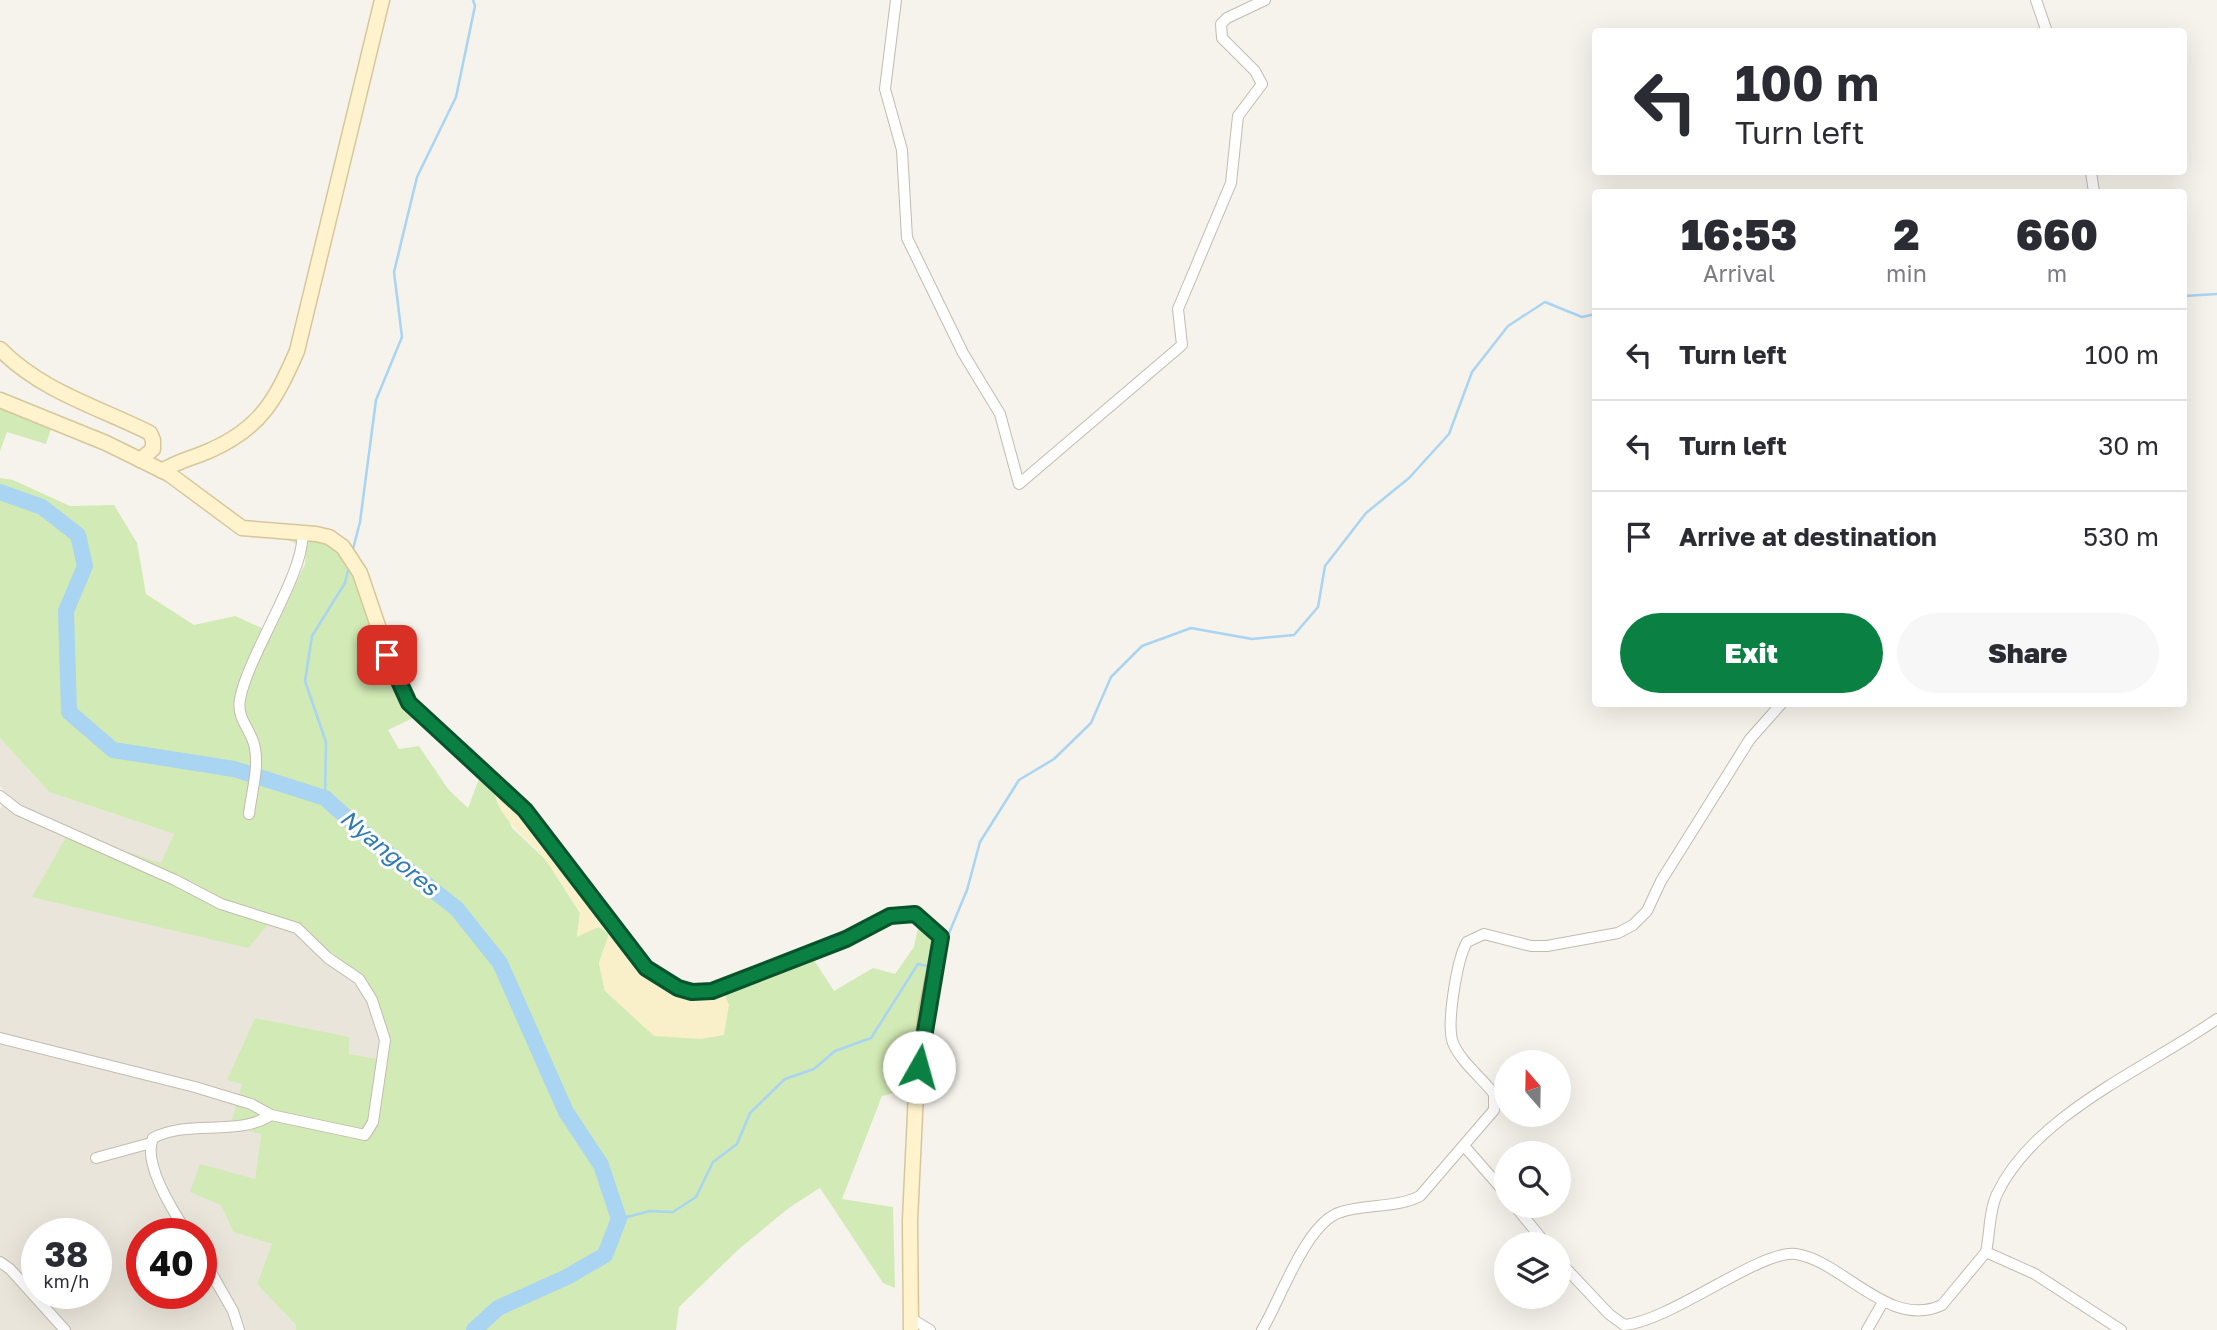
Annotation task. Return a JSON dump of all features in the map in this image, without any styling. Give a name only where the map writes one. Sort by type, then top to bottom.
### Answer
[{"type":"street","points":[[162,471],[184,458],[207,452],[236,437],[261,418],[281,387],[297,351],[382,0]]},
{"type":"street","points":[[896,0],[885,89],[902,150],[901,181],[907,237],[963,353],[1000,414],[1019,484],[1182,345],[1178,309],[1231,183],[1238,116],[1262,84],[1255,71],[1222,38],[1221,24],[1227,18],[1265,0]]},
{"type":"street","points":[[2036,0],[2046,28]]},
{"type":"street","points":[[0,349],[15,364],[48,386],[149,433],[153,440],[153,449],[140,460]]},
{"type":"street","points":[[0,400],[106,443],[181,481],[242,528],[329,537],[343,547],[360,573],[393,670],[409,703],[525,810],[632,950],[663,981],[692,992],[712,991],[846,939],[899,914],[915,914],[941,937],[926,1012],[916,1093],[910,1220],[911,1325],[930,1330]]},
{"type":"street","points":[[249,814],[256,748],[245,729],[239,701],[248,672],[300,556],[302,533]]},
{"type":"street","points":[[1262,1330],[1321,1224],[1342,1211],[1420,1196],[1491,1114],[1497,1099],[1464,1059],[1452,1037],[1461,955],[1467,942],[1484,934],[1531,947],[1547,946],[1618,933],[1633,925],[1647,911],[1661,881],[1750,739],[1778,707]]},
{"type":"street","points":[[0,796],[18,810],[175,880],[221,904],[297,928],[328,958],[359,979],[372,1000],[385,1040],[379,1091],[368,1133],[365,1135],[271,1115],[251,1104],[195,1087],[0,1038]]},
{"type":"street","points":[[1571,1274],[1609,1314],[1624,1325],[1654,1316],[1785,1254],[1808,1258],[1883,1302],[1917,1311],[1933,1310],[1942,1305],[1986,1252],[1996,1197],[2030,1146],[2093,1098],[2217,1019]]},
{"type":"street","points":[[96,1158],[150,1143],[158,1136],[258,1123],[271,1115]]},
{"type":"street","points":[[150,1143],[163,1192],[178,1218]]},
{"type":"street","points":[[1465,1147],[1494,1180]]},
{"type":"street","points":[[1525,1218],[1536,1232]]},
{"type":"street","points":[[1986,1252],[2046,1280],[2121,1330]]},
{"type":"street","points":[[0,1262],[10,1269],[65,1330]]},
{"type":"street","points":[[217,1283],[233,1311],[239,1330]]},
{"type":"street","points":[[1867,1330],[1883,1302]]},
{"type":"shaded area","points":[[0,738],[49,792],[174,834],[162,863],[310,940],[355,970],[372,994],[381,1022],[377,1060],[349,1054],[349,1038],[227,1080],[242,1083],[261,1134],[255,1179],[190,1191],[221,1205],[233,1232],[272,1244],[257,1284],[297,1325],[296,1330],[0,1330],[0,809],[8,796],[0,786]]},
{"type":"green space","points":[[0,404],[52,426],[46,444],[7,432],[0,451]]},
{"type":"green space","points":[[0,478],[13,480],[70,506],[114,505],[137,543],[146,594],[194,625],[235,616],[273,633],[305,564],[306,548],[279,536],[325,539],[341,548],[419,715],[388,730],[399,749],[419,746],[448,789],[468,808],[482,771],[493,782],[512,828],[546,860],[580,913],[577,936],[599,927],[609,934],[599,963],[605,991],[723,990],[812,957],[834,991],[873,968],[895,974],[914,947],[919,923],[935,937],[910,1088],[882,1096],[842,1199],[893,1207],[895,1288],[883,1283],[820,1188],[790,1207],[739,1249],[679,1307],[676,1330],[296,1330],[296,1325],[257,1284],[272,1244],[233,1232],[221,1205],[190,1192],[200,1164],[255,1179],[261,1134],[230,1127],[242,1084],[227,1080],[255,1018],[349,1037],[349,1054],[377,1059],[381,1021],[376,1002],[367,986],[340,959],[272,920],[248,948],[32,897],[69,832],[161,863],[174,834],[49,792],[0,738]]},
{"type":"sand","points":[[493,782],[662,984],[723,990],[729,1005],[724,1035],[701,1039],[654,1036],[605,991],[599,963],[609,934],[598,927],[577,937],[580,912],[547,862],[505,816],[495,795]]},
{"type":"waterway","points":[[352,553],[360,522],[376,400],[402,337],[394,272],[417,177],[456,97],[475,6],[473,0]]},
{"type":"waterway","points":[[2187,296],[2217,294]]},
{"type":"waterway","points":[[947,938],[967,890],[980,842],[1019,780],[1054,759],[1091,723],[1111,677],[1142,646],[1191,628],[1252,639],[1294,635],[1318,607],[1325,566],[1366,513],[1409,478],[1449,434],[1472,372],[1508,326],[1545,302],[1582,317],[1592,315]]},
{"type":"waterway","name":"Nyangores","points":[[0,492],[42,507],[78,535],[85,566],[66,611],[69,712],[113,750],[234,769],[325,798],[376,844],[457,909],[500,963],[566,1112],[601,1165],[619,1219],[605,1255],[567,1277],[498,1308],[474,1330]]},
{"type":"waterway","points":[[325,798],[326,742],[305,681],[312,636],[345,583],[349,566]]},
{"type":"waterway","points":[[619,1219],[650,1211],[673,1212],[696,1197],[713,1162],[737,1144],[750,1113],[785,1079],[814,1069],[835,1051],[871,1038],[918,964],[931,967]]},
{"type":"route","points":[[387,655],[409,703],[471,757],[525,810],[646,968],[663,981],[692,992],[712,991],[846,939],[890,916],[915,914],[941,937],[926,1012],[919,1067]]}]
